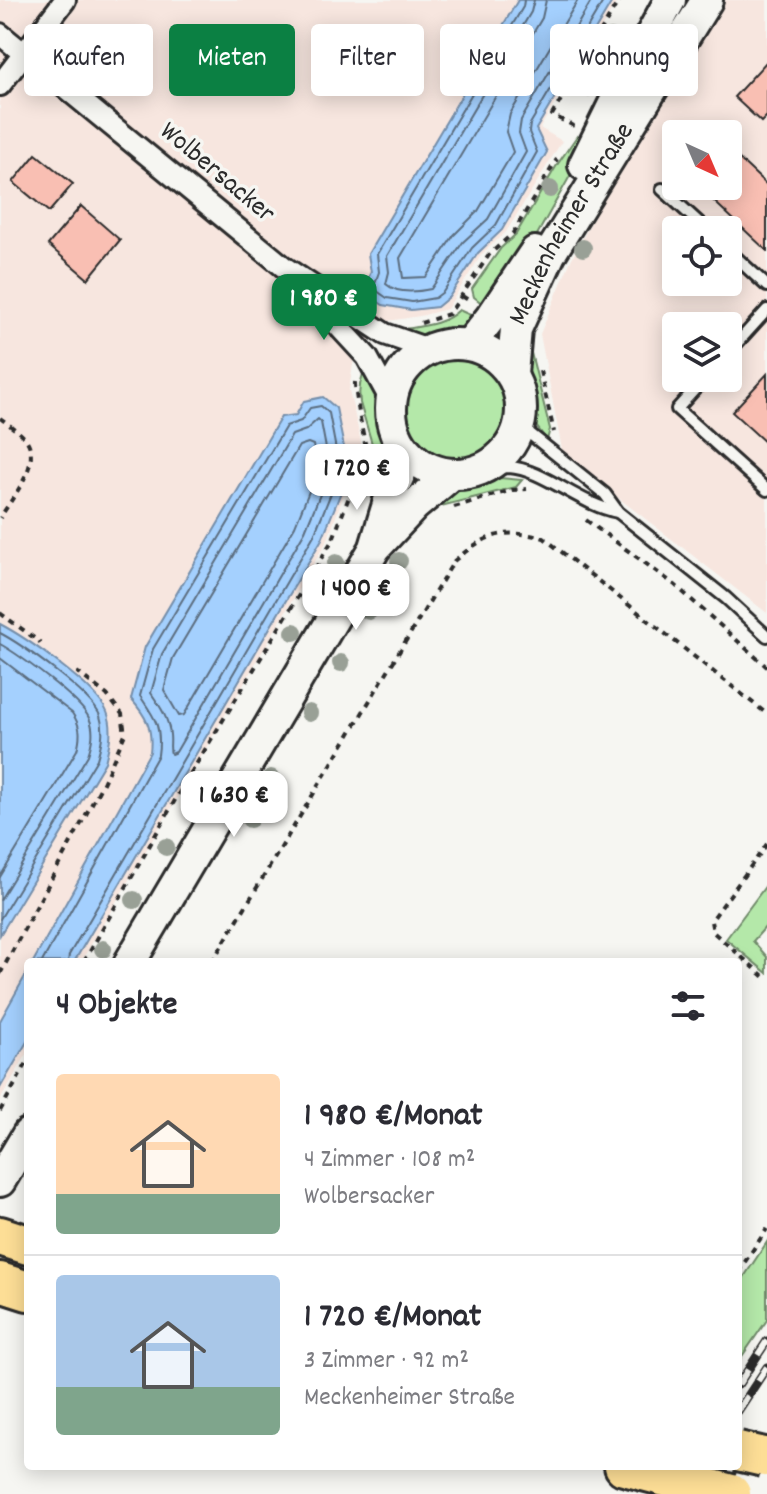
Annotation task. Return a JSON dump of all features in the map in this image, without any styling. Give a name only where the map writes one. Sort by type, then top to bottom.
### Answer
[{"type":"highway","points":[[0,1236],[24,1244]]},
{"type":"highway","points":[[0,1282],[24,1290]]},
{"type":"highway","points":[[639,1470],[731,1494]]},
{"type":"main road","name":"Meckenheimer Straße","points":[[525,370],[469,345],[540,246],[670,0]]},
{"type":"main road","name":"Meckenheimer Straße","points":[[521,419],[520,396],[525,370],[516,329],[550,254],[707,0]]},
{"type":"main road","points":[[464,474],[427,469],[408,455],[392,429],[390,399],[397,378],[411,361],[428,349],[448,344],[469,345]]},
{"type":"main road","points":[[132,958],[375,548],[414,506],[464,474],[498,460],[513,442],[521,419]]},
{"type":"main road","points":[[375,548],[392,491],[408,455]]},
{"type":"main road","points":[[0,1181],[24,1141]]},
{"type":"street","points":[[47,24],[65,0]]},
{"type":"street","name":"Wolbersacker","points":[[0,34],[24,55]]},
{"type":"street","points":[[0,85],[24,55]]},
{"type":"street","name":"Wolbersacker","points":[[76,96],[284,267],[385,334],[428,349]]},
{"type":"street","name":"Wolbersacker","points":[[284,267],[367,357],[390,399]]},
{"type":"lane","points":[[674,200],[692,216]]},
{"type":"lane","points":[[742,263],[767,286]]},
{"type":"lane","points":[[742,338],[767,310]]},
{"type":"lane","points":[[692,392],[677,409],[767,490]]},
{"type":"lane","points":[[521,419],[529,433],[605,494],[618,512],[726,598],[767,636]]},
{"type":"lane","points":[[464,474],[509,467],[534,474],[599,508],[618,512]]},
{"type":"path","points":[[552,115],[619,0]]},
{"type":"path","points":[[569,139],[576,127]]},
{"type":"path","points":[[385,334],[397,324],[417,324],[449,314],[489,255],[513,233],[562,150]]},
{"type":"path","points":[[86,958],[183,786],[333,539],[352,489],[369,467],[368,446],[354,392],[357,373],[367,357]]},
{"type":"path","points":[[525,370],[555,436],[549,450]]},
{"type":"path","points":[[0,418],[25,439],[31,452],[30,466],[0,518]]},
{"type":"path","points":[[414,506],[443,511],[512,490],[527,489],[534,474]]},
{"type":"path","points":[[584,519],[675,585],[767,667]]},
{"type":"path","points":[[214,958],[454,561],[478,541],[516,531],[544,538],[767,714]]},
{"type":"path","points":[[0,613],[41,643]]},
{"type":"path","points":[[0,974],[103,783],[125,734],[122,714],[107,695],[77,672]]},
{"type":"path","points":[[767,844],[711,921],[713,932],[767,979]]},
{"type":"path","points":[[0,1111],[24,1068]]},
{"type":"path","points":[[742,1266],[767,1229]]},
{"type":"shaded area","points":[[0,0],[618,0],[603,24],[550,24],[550,96],[560,96],[540,128],[562,141],[506,232],[482,254],[447,309],[388,321],[354,358],[349,390],[361,442],[362,462],[346,488],[328,539],[83,958],[24,958],[24,1059],[0,1100]]},
{"type":"shaded area","points":[[724,0],[767,0],[767,613],[563,455],[540,334],[571,260],[623,162],[664,96],[698,96],[698,42]]},
{"type":"green space","points":[[577,136],[584,151],[533,242],[489,309],[474,297],[472,289],[501,248],[516,234]]},
{"type":"green space","points":[[459,310],[479,319],[459,330],[440,335],[399,330],[439,322]]},
{"type":"green space","points":[[529,345],[550,429],[547,440],[537,427],[521,365]]},
{"type":"green space","points":[[454,355],[475,360],[493,371],[504,389],[509,410],[504,431],[493,449],[475,460],[454,465],[433,460],[415,449],[404,431],[399,410],[404,389],[415,371],[433,360]]},
{"type":"green space","points":[[367,367],[376,395],[378,427],[388,461],[386,480],[380,471],[360,403],[360,384]]},
{"type":"green space","points":[[500,478],[522,480],[516,487],[437,507],[428,506],[455,489]]},
{"type":"green space","points":[[767,884],[767,925],[753,941],[767,957],[767,973],[726,939]]},
{"type":"green space","points":[[767,1242],[767,1320],[742,1356],[742,1280]]},
{"type":"water","points":[[518,0],[613,0],[599,24],[550,24],[550,96],[556,96],[536,129],[547,152],[502,230],[478,253],[449,297],[437,307],[411,310],[383,305],[369,296],[365,284],[371,272],[368,254],[461,96],[534,96],[534,24],[504,24]]},
{"type":"water","points":[[323,397],[336,408],[349,472],[322,539],[76,958],[35,958],[150,752],[147,723],[131,699],[145,647],[281,417],[296,415],[304,401]]},
{"type":"water","points":[[0,624],[42,651],[90,690],[107,712],[110,731],[105,762],[0,935]]},
{"type":"water","points":[[24,978],[24,1047],[0,1088],[0,1021]]},
{"type":"building","points":[[767,61],[767,116],[761,122],[734,97]]},
{"type":"building","points":[[36,154],[73,184],[49,212],[13,182]]},
{"type":"building","points":[[742,162],[767,185],[767,251],[742,228],[742,216],[730,216],[713,200],[742,200]]},
{"type":"building","points":[[81,206],[120,240],[88,279],[48,245]]},
{"type":"building","points":[[767,374],[767,444],[732,412]]},
{"type":"railway","points":[[742,1379],[767,1341]]},
{"type":"railway","points":[[742,1405],[767,1367]]},
{"type":"railway","points":[[665,1494],[681,1470]]},
{"type":"railway","points":[[683,1494],[698,1470]]}]
